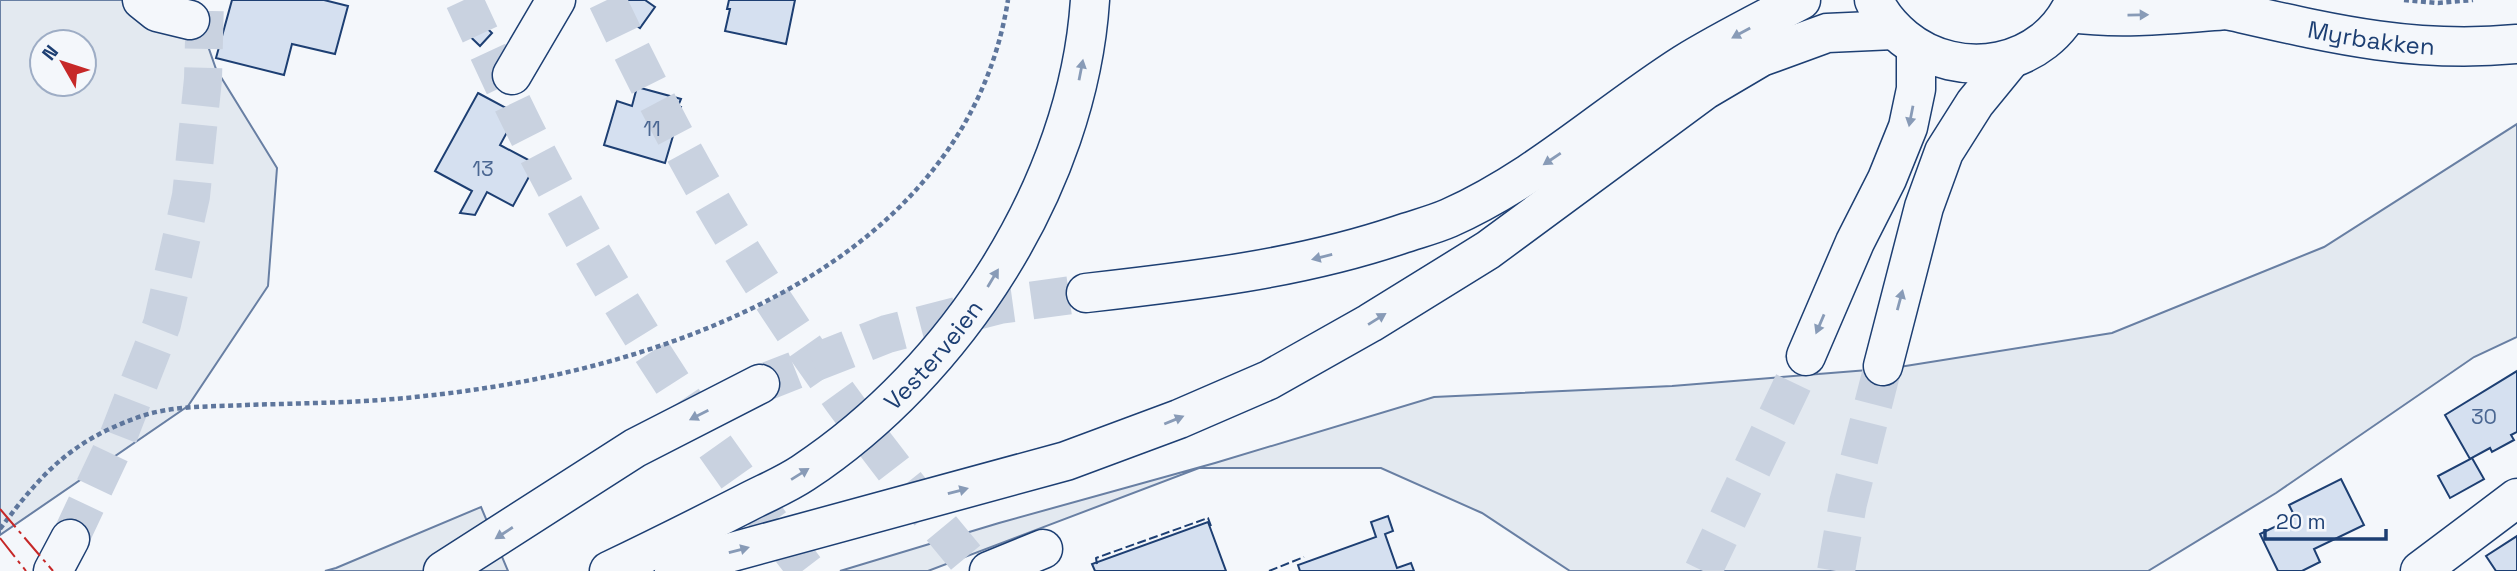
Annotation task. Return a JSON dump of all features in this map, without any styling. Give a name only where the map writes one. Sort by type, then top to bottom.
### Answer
[{"type":"main road","points":[[142,0],[157,12],[190,20]]},
{"type":"main road","points":[[512,75],[556,0]]},
{"type":"main road","name":"Vesterveien","points":[[608,571],[673,541],[802,474],[881,412],[931,362],[981,298],[1018,236],[1050,169],[1075,101],[1088,32],[1090,0]]},
{"type":"main road","points":[[1086,293],[1185,282],[1281,267],[1367,246],[1448,219],[1510,188],[1685,64],[1801,0]]},
{"type":"main road","name":"Myrbakken","points":[[2073,7],[2095,16],[2168,15],[2219,5],[2343,35],[2423,47],[2459,48],[2517,44]]},
{"type":"main road","points":[[674,571],[721,555],[1066,461],[1179,419],[1269,380],[1370,323],[1488,250],[1705,90],[1761,57],[1828,33],[1895,26],[1938,58],[1963,64],[1987,64],[2011,58],[2045,41],[2073,7]]},
{"type":"main road","points":[[1806,356],[1908,127],[1916,89],[1895,26]]},
{"type":"main road","points":[[1883,366],[1924,207],[1944,152],[1975,103],[2011,58]]},
{"type":"main road","points":[[443,571],[635,448],[760,384]]},
{"type":"main road","points":[[2420,571],[2517,498]]},
{"type":"main road","points":[[989,571],[1043,549]]},
{"type":"path","points":[[0,529],[32,486],[64,456],[100,433],[139,417],[182,408],[382,400],[511,384],[575,370],[659,346],[745,313],[808,279],[866,239],[911,197],[944,155],[971,109],[993,60],[1008,0]]},
{"type":"path","points":[[2404,0],[2438,3],[2473,0]]},
{"type":"shaded area","points":[[0,0],[192,0],[216,69],[277,168],[268,286],[188,406],[0,535]]},
{"type":"shaded area","points":[[2517,124],[2517,337],[2474,357],[2276,493],[2148,571],[1570,571],[1482,513],[1381,468],[1199,468],[928,571],[840,571],[1434,397],[1672,386],[1893,368],[2112,333],[2324,247]]},
{"type":"shaded area","points":[[481,507],[508,571],[325,571],[336,568]]},
{"type":"building","points":[[232,0],[324,0],[348,6],[335,54],[292,44],[284,75],[216,58]]},
{"type":"building","points":[[609,0],[645,0],[655,7],[640,28],[606,4]]},
{"type":"building","points":[[729,0],[795,0],[786,44],[725,31],[730,9],[727,9]]},
{"type":"building","points":[[468,10],[492,33],[480,46],[456,23]]},
{"type":"building","points":[[637,87],[681,99],[665,163],[604,145],[617,101],[632,106]]},
{"type":"building","points":[[478,93],[517,114],[500,145],[536,164],[513,206],[487,192],[475,215],[460,213],[472,191],[435,171]]},
{"type":"building","points":[[2517,371],[2517,432],[2511,435],[2514,440],[2492,452],[2490,448],[2470,459],[2445,415]]},
{"type":"building","points":[[2472,458],[2484,479],[2450,498],[2438,476]]},
{"type":"building","points":[[2341,479],[2364,525],[2314,549],[2320,562],[2302,571],[2278,571],[2260,534],[2295,517],[2289,505]]},
{"type":"building","points":[[1388,516],[1393,531],[1385,534],[1397,568],[1411,563],[1414,571],[1300,571],[1298,565],[1376,537],[1371,522]]},
{"type":"building","points":[[1208,522],[1226,571],[1095,571],[1092,564]]},
{"type":"building","points":[[2517,536],[2517,571],[2496,571],[2486,556]]},
{"type":"tunnel","points":[[70,539],[118,437],[162,324],[191,196],[203,79],[205,0]]},
{"type":"tunnel","points":[[464,0],[536,151],[605,276],[701,426],[807,571]]},
{"type":"tunnel","points":[[607,0],[680,144],[762,283],[865,430],[977,571]]},
{"type":"tunnel","points":[[760,384],[887,334],[999,305],[1086,293]]},
{"type":"tunnel","points":[[1703,571],[1806,356]]},
{"type":"tunnel","points":[[1836,571],[1848,503],[1883,366]]},
{"type":"fence","points":[[1097,564],[1096,558],[1208,518],[1211,526]]},
{"type":"fence","points":[[1269,571],[1304,557]]},
{"type":"power","points":[[0,509],[53,571]]},
{"type":"power","points":[[0,538],[26,571]]}]
